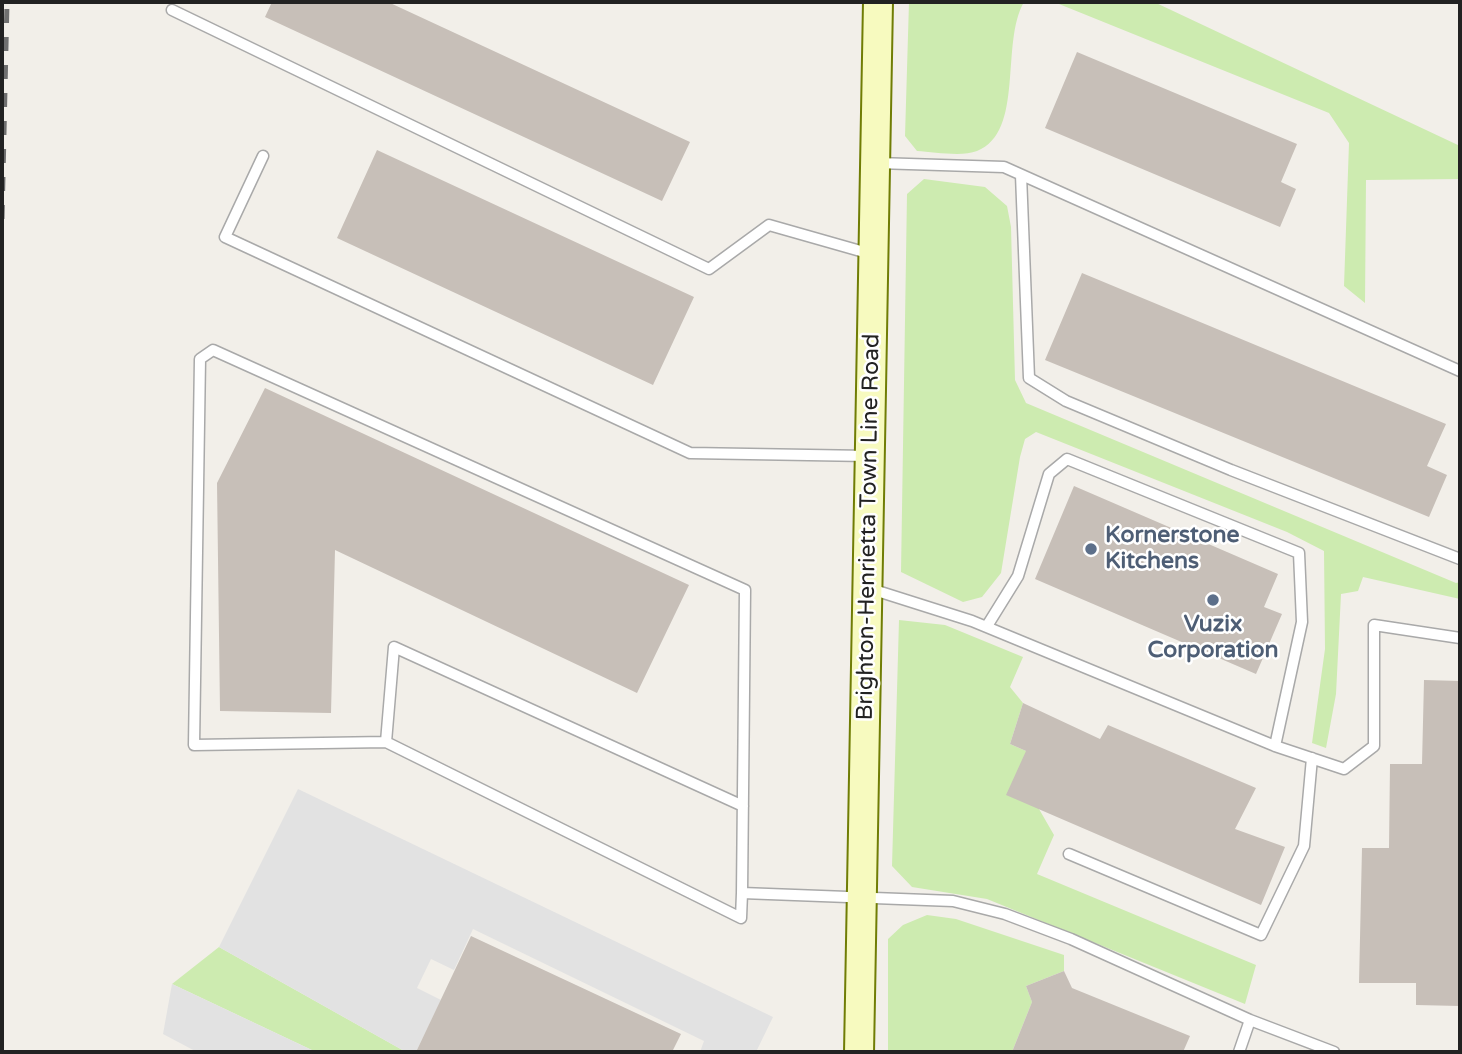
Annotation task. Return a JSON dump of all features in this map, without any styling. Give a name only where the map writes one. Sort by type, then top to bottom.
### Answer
[{"type":"street","name":"Brighton-Henrietta Town Line Road","points":[[859,1052],[878,2]]},
{"type":"lane","points":[[172,10],[709,269],[769,225],[874,255]]},
{"type":"lane","points":[[263,156],[225,237],[690,453],[870,456]]},
{"type":"lane","points":[[876,163],[1004,167],[1460,371]]},
{"type":"lane","points":[[1021,175],[1029,378],[1066,401],[1104,417],[1460,559]]},
{"type":"lane","points":[[213,350],[745,590],[743,806],[741,918],[386,742],[194,745],[200,359],[213,350]]},
{"type":"lane","points":[[987,626],[1018,576],[1049,474],[1067,459],[1299,553],[1302,622],[1275,746]]},
{"type":"lane","points":[[867,587],[987,626],[1275,746],[1344,769],[1374,746],[1374,625],[1460,638]]},
{"type":"lane","points":[[386,742],[394,648],[743,806]]},
{"type":"lane","points":[[1069,854],[1261,935],[1304,846],[1312,758]]},
{"type":"lane","points":[[741,893],[953,901],[1005,914],[1071,939],[1250,1020],[1334,1052]]},
{"type":"lane","points":[[1239,1052],[1250,1020]]},
{"type":"green space","points":[[909,2],[1024,2],[1013,40],[1007,106],[992,141],[977,151],[956,154],[917,151],[905,136]]},
{"type":"green space","points":[[1054,2],[1154,2],[1460,146],[1460,179],[1366,180],[1365,303],[1344,286],[1349,143],[1329,113]]},
{"type":"green space","points":[[924,179],[985,187],[1007,206],[1011,227],[1015,380],[1026,403],[1456,583],[1460,582],[1460,599],[1363,577],[1358,591],[1341,594],[1336,694],[1326,748],[1312,743],[1325,649],[1324,551],[1287,532],[1036,432],[1025,439],[1020,457],[1001,573],[982,597],[963,602],[901,572],[907,194]]},
{"type":"green space","points":[[899,620],[945,625],[1023,657],[1010,687],[1023,703],[1010,744],[1026,751],[1039,809],[1054,835],[1037,874],[1256,965],[1245,1004],[987,899],[912,887],[892,866]]},
{"type":"green space","points":[[927,915],[956,919],[1064,955],[1064,971],[1026,986],[1032,1002],[1012,1052],[888,1052],[888,939],[903,925]]},
{"type":"green space","points":[[219,947],[406,1052],[316,1052],[172,984]]},
{"type":"shaded area","points":[[298,789],[773,1017],[756,1052],[700,1052],[704,1041],[473,929],[454,970],[431,959],[417,988],[441,1000],[416,1052],[406,1052],[219,947]]},
{"type":"shaded area","points":[[172,984],[316,1052],[197,1052],[163,1034]]},
{"type":"building","points":[[272,2],[388,2],[690,142],[662,201],[265,17]]},
{"type":"building","points":[[1077,52],[1297,144],[1281,182],[1296,189],[1280,227],[1045,128]]},
{"type":"building","points":[[377,150],[694,297],[653,385],[337,238]]},
{"type":"building","points":[[1082,273],[1446,424],[1427,466],[1447,475],[1429,517],[1045,360]]},
{"type":"building","points":[[265,388],[689,585],[637,693],[335,550],[331,713],[220,711],[217,483]]},
{"type":"building","points":[[1074,486],[1278,574],[1264,607],[1282,614],[1256,674],[1035,579]]},
{"type":"building","points":[[1424,680],[1460,681],[1460,1006],[1416,1005],[1416,983],[1359,983],[1362,848],[1389,848],[1390,764],[1422,764]]},
{"type":"building","points":[[1023,703],[1100,739],[1108,725],[1256,788],[1235,829],[1285,847],[1261,905],[1006,795],[1026,751],[1010,744]]},
{"type":"building","points":[[471,936],[681,1034],[672,1052],[416,1052]]},
{"type":"building","points":[[1064,971],[1072,988],[1190,1036],[1183,1052],[1012,1052],[1032,1002],[1026,986]]},
{"type":"railway","points":[[2,219],[7,2]]},
{"type":"place","name":"Kornerstone Kitchens","points":[[1091,549]]},
{"type":"place","name":"Vuzix Corporation","points":[[1213,600]]}]
